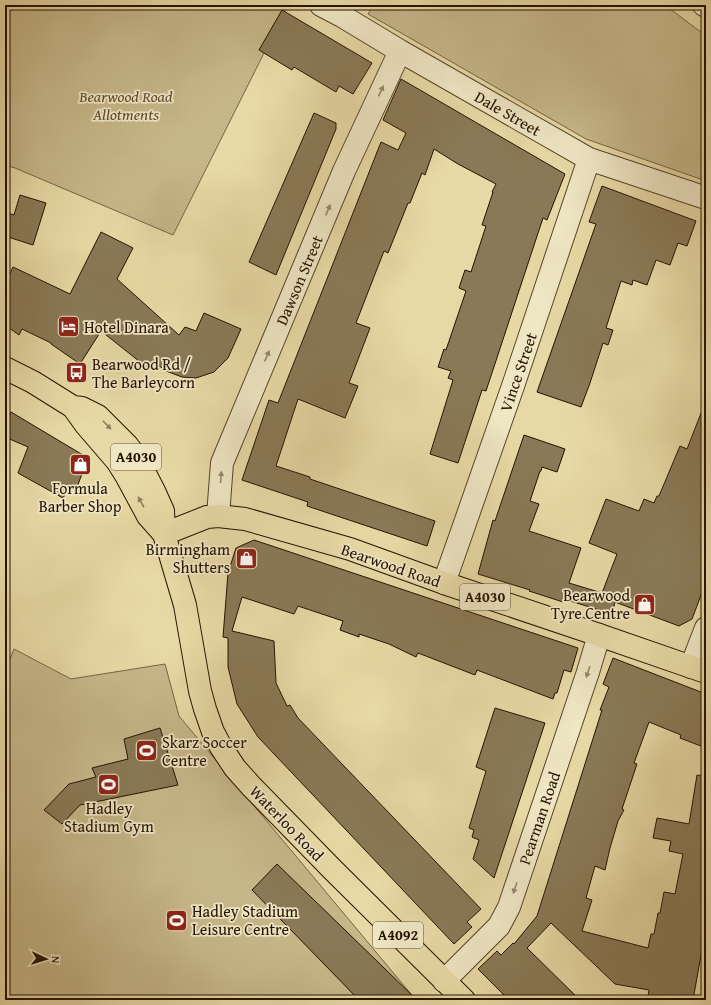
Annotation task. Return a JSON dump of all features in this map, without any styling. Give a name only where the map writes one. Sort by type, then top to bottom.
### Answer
[{"type":"main road","name":"A4030","points":[[7,374],[33,382],[74,407],[86,425],[117,461],[148,516],[164,534]]},
{"type":"main road","name":"Bearwood Road","points":[[164,534],[207,517],[218,516],[245,519],[343,547],[699,670]]},
{"type":"main road","name":"Waterloo Road","points":[[164,534],[185,605],[200,691],[213,732],[221,747],[235,768],[251,786],[464,1000]]},
{"type":"street","name":"Dale Street","points":[[321,5],[345,11],[400,51],[589,159],[706,198]]},
{"type":"street","name":"Dawson Street","points":[[218,516],[222,463],[344,171],[400,51]]},
{"type":"street","name":"Vince Street","points":[[444,583],[513,386],[589,159]]},
{"type":"street","points":[[699,670],[706,628]]},
{"type":"street","name":"Pearman Road","points":[[444,981],[499,926],[509,907],[599,635]]},
{"type":"green space","name":"Bearwood Road Allotments","points":[[5,5],[288,5],[173,235],[5,165]]},
{"type":"green space","points":[[374,5],[665,5],[706,36],[706,181],[586,139],[368,14]]},
{"type":"green space","name":"Hadley Stadium Leisure Centre","points":[[14,649],[71,679],[165,664],[179,716],[416,1000],[5,1000],[5,672]]},
{"type":"building","points":[[282,10],[372,63],[353,94],[339,86],[336,92],[294,67],[292,70],[259,50]]},
{"type":"building","points":[[401,79],[565,174],[547,220],[543,218],[486,391],[482,390],[458,463],[430,454],[453,380],[448,378],[451,371],[438,367],[444,349],[446,350],[466,291],[459,288],[465,270],[471,272],[486,226],[482,225],[492,192],[496,184],[458,164],[434,149],[425,175],[422,173],[388,253],[384,251],[356,323],[370,328],[349,383],[358,386],[345,418],[298,399],[276,466],[435,521],[427,546],[307,506],[308,502],[242,480],[269,400],[278,403],[381,142],[398,150],[406,133],[383,120]]},
{"type":"building","points":[[314,113],[336,123],[336,129],[276,275],[249,262]]},
{"type":"building","points":[[602,186],[696,221],[687,246],[678,243],[670,265],[656,260],[647,285],[633,280],[632,285],[621,281],[606,328],[613,330],[608,345],[603,343],[581,407],[537,392],[596,224],[589,222]]},
{"type":"building","points":[[20,195],[46,203],[33,245],[5,236],[5,212],[14,215]]},
{"type":"building","points":[[101,232],[133,248],[117,279],[179,335],[185,327],[196,331],[204,313],[241,329],[228,358],[214,372],[196,378],[182,377],[166,371],[154,362],[149,369],[101,331],[80,364],[51,343],[22,329],[19,335],[5,325],[5,284],[13,267],[70,294]]},
{"type":"building","points":[[705,403],[706,582],[692,619],[679,626],[615,602],[612,614],[564,599],[563,602],[478,574],[493,520],[495,521],[524,435],[565,449],[557,472],[542,467],[540,471],[530,501],[539,504],[529,531],[581,548],[569,583],[602,593],[617,554],[589,543],[606,499],[639,511],[644,499],[654,503],[657,496],[659,496],[680,446],[687,449]]},
{"type":"building","points":[[11,412],[88,458],[77,487],[71,484],[63,498],[18,473],[28,447],[5,437],[5,426]]},
{"type":"building","points":[[254,540],[578,648],[571,672],[564,670],[557,693],[555,693],[553,699],[477,670],[475,675],[418,653],[416,657],[389,644],[359,634],[359,637],[340,630],[343,621],[298,606],[294,614],[242,597],[232,631],[274,641],[276,683],[287,706],[290,705],[298,718],[481,909],[467,922],[472,927],[454,944],[258,737],[237,704],[228,667],[228,638],[223,637],[228,573],[236,548]]},
{"type":"building","points":[[613,658],[706,694],[706,748],[680,738],[681,735],[649,722],[634,763],[637,764],[622,809],[624,810],[618,821],[605,870],[595,866],[586,898],[592,900],[582,931],[648,948],[651,934],[654,934],[658,913],[660,913],[664,892],[675,894],[683,854],[669,851],[671,841],[653,838],[657,818],[689,824],[697,775],[706,776],[706,927],[693,1000],[670,1000],[648,996],[649,990],[615,984],[551,923],[527,948],[580,1000],[509,1000],[478,969],[497,951],[501,955],[513,943],[514,944],[537,916],[602,710],[600,710],[609,687],[603,684]]},
{"type":"building","points":[[495,708],[545,723],[494,878],[473,859],[479,840],[472,837],[474,830],[469,828],[486,771],[476,767]]},
{"type":"building","points":[[160,728],[178,785],[80,805],[62,824],[44,810],[69,784],[96,777],[92,768],[128,759],[124,739]]},
{"type":"building","points":[[277,864],[417,1000],[359,1000],[252,890]]},
{"type":"place","name":"Hotel Dinara","points":[[69,327]]},
{"type":"place","name":"Bearwood Rd / The Barleycorn","points":[[76,373]]},
{"type":"place","name":"Formula Barber Shop","points":[[80,465]]},
{"type":"place","name":"Birmingham Shutters","points":[[246,558]]},
{"type":"place","name":"Bearwood Tyre Centre","points":[[645,604]]},
{"type":"place","name":"Skarz Soccer Centre","points":[[147,751]]},
{"type":"place","name":"Hadley Stadium Gym","points":[[109,784]]},
{"type":"place","name":"Hadley Stadium Leisure Centre","points":[[177,920]]}]
